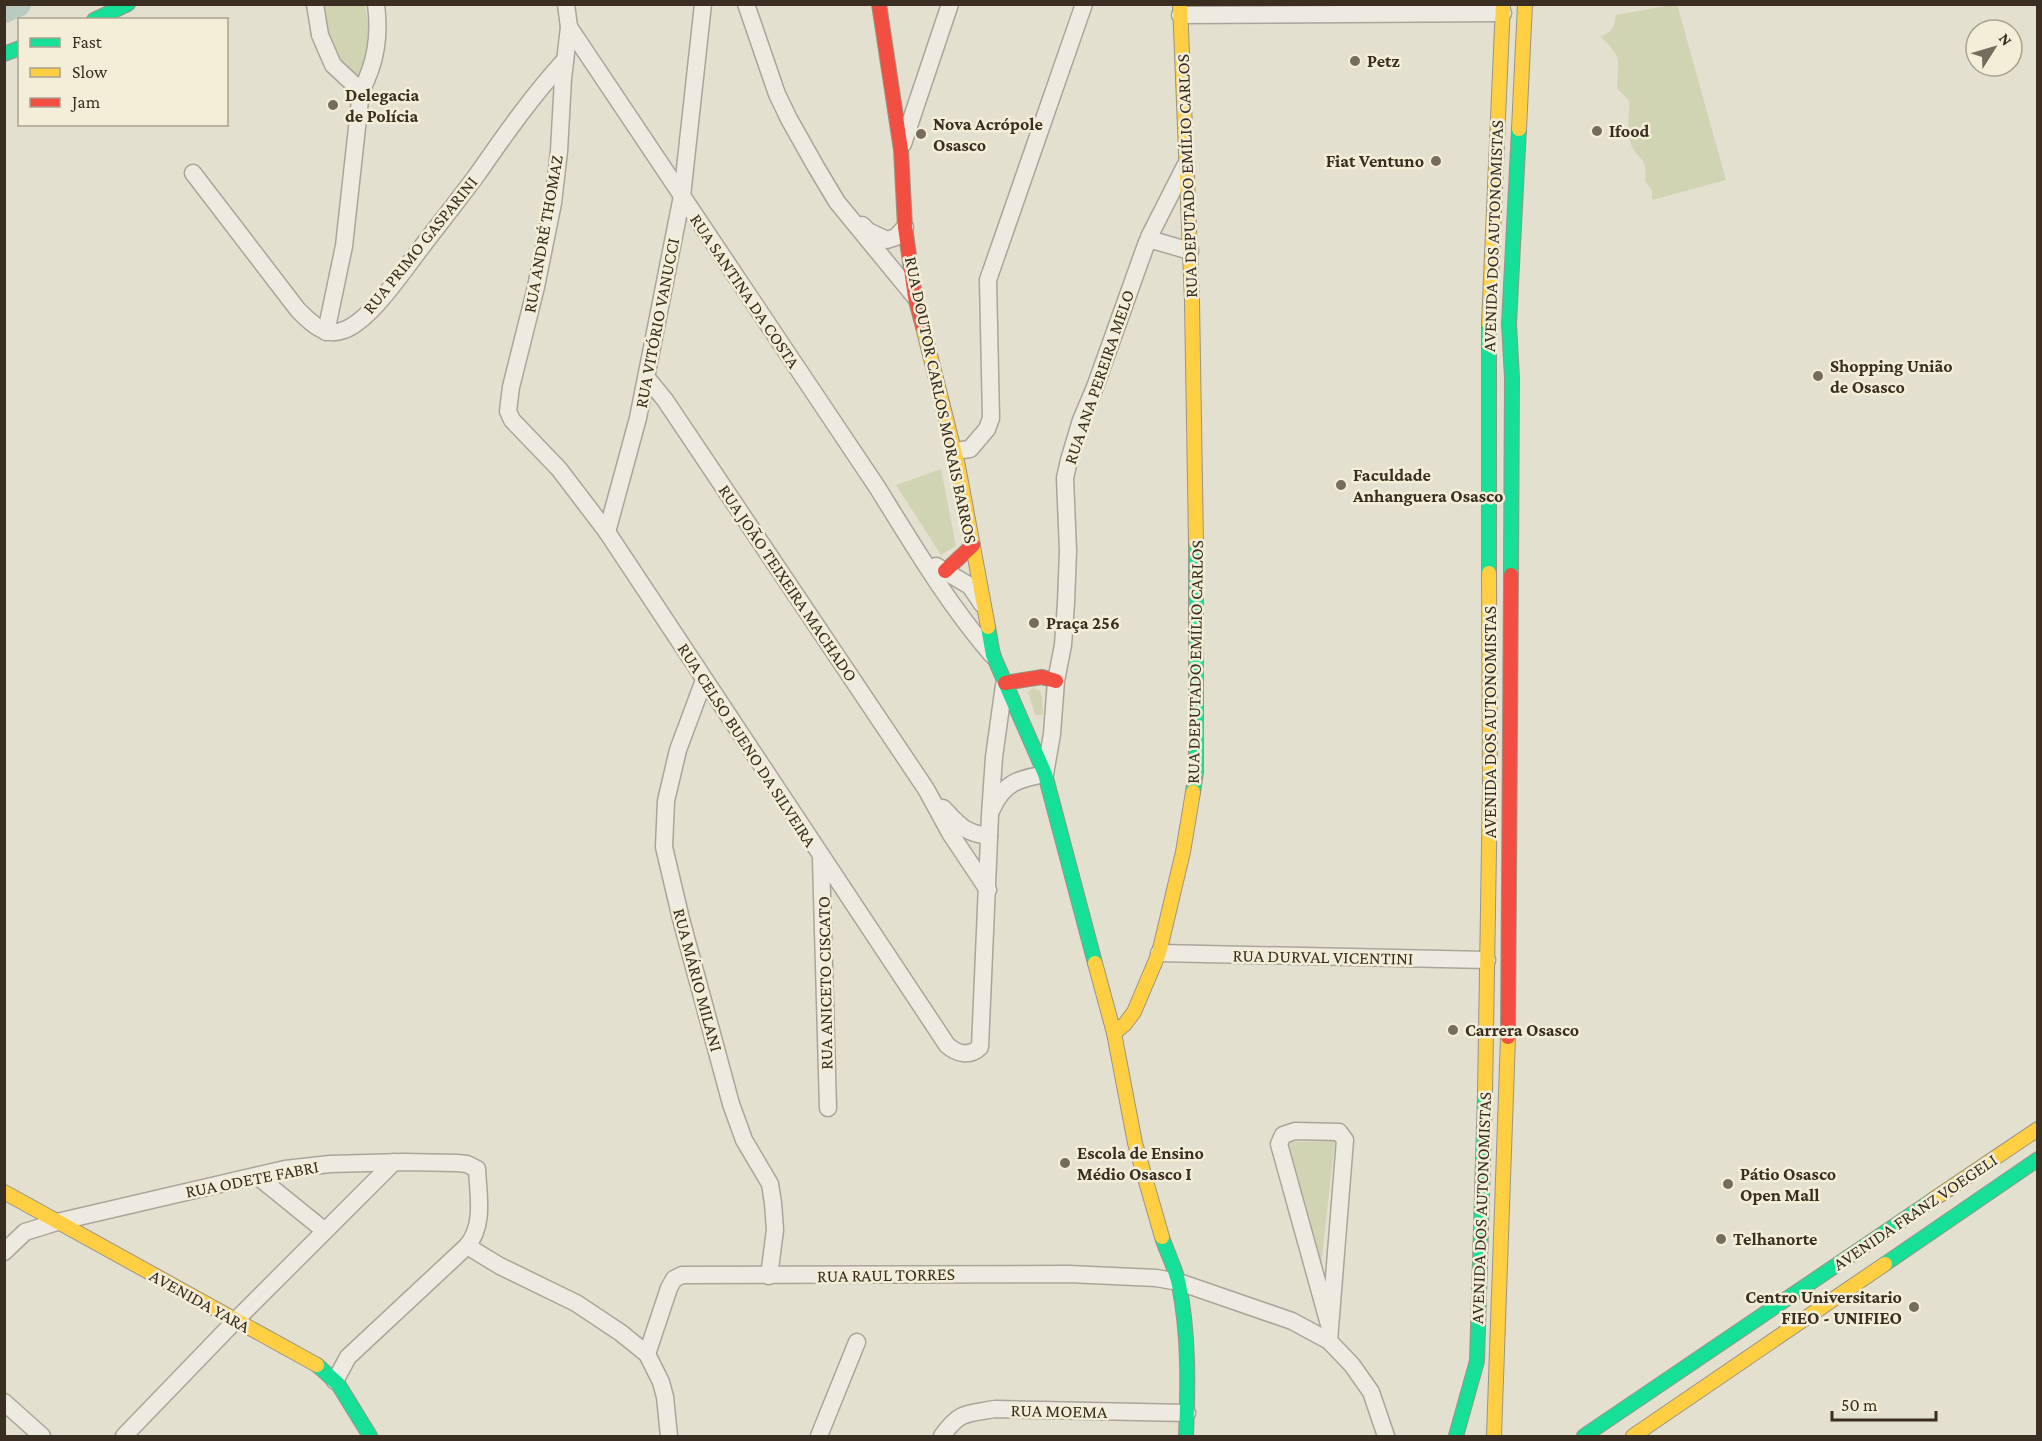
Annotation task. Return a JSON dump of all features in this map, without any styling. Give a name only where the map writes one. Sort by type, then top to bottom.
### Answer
[{"type":"main road","points":[[98,18],[129,4]]},
{"type":"main road","name":"RUA DOUTOR CARLOS MORAIS BARROS","points":[[879,4],[901,150],[905,227],[915,297],[954,451],[993,655],[1045,774],[1071,879],[1114,1033]]},
{"type":"main road","name":"AVENIDA DOS AUTONOMISTAS","points":[[1494,1437],[1509,1000],[1512,378],[1509,324],[1525,4]]},
{"type":"main road","name":"AVENIDA DOS AUTONOMISTAS","points":[[1456,1437],[1477,1361],[1484,1171],[1491,608],[1488,341],[1503,9]]},
{"type":"main road","name":"RUA DEPUTADO EMÍLIO CARLOS","points":[[1114,1033],[1134,1012],[1159,953],[1183,852],[1196,772],[1197,591],[1190,251],[1180,10]]},
{"type":"main road","points":[[945,571],[973,544]]},
{"type":"main road","points":[[1005,683],[1042,677],[1056,681]]},
{"type":"main road","points":[[1114,1033],[1144,1178],[1179,1282],[1187,1336],[1186,1437]]},
{"type":"main road","name":"AVENIDA FRANZ VOEGELI","points":[[1584,1437],[2037,1129]]},
{"type":"main road","name":"AVENIDA FRANZ VOEGELI","points":[[1633,1437],[2037,1159]]},
{"type":"main road","name":"AVENIDA YARA","points":[[4,1192],[315,1364],[335,1381],[370,1437]]},
{"type":"main road","points":[[1646,1394],[1662,1417]]},
{"type":"main road","points":[[1496,1422],[1509,1433]]},
{"type":"street","points":[[315,4],[320,35],[333,65],[361,91]]},
{"type":"street","points":[[193,172],[298,310],[326,332],[344,246],[361,91],[370,75],[377,48],[376,4]]},
{"type":"street","name":"RUA ANDRÉ THOMAZ","points":[[514,424],[509,416],[508,405],[553,203],[569,27],[566,4]]},
{"type":"street","name":"RUA VITÓRIO VANUCCI","points":[[607,532],[647,378],[682,196],[703,4]]},
{"type":"street","points":[[746,4],[785,111],[837,202],[915,297]]},
{"type":"street","points":[[901,150],[950,4]]},
{"type":"street","points":[[954,451],[970,448],[987,429],[991,418],[988,280],[1084,4]]},
{"type":"street","points":[[1180,10],[1503,9]]},
{"type":"street","name":"RUA SANTINA DA COSTA","points":[[569,27],[920,556],[971,630],[993,655]]},
{"type":"street","name":"RUA PRIMO GASPARINI","points":[[326,332],[343,331],[354,325],[378,303],[538,90],[565,60]]},
{"type":"street","name":"RUA ANA PEREIRA MELO","points":[[1045,774],[1052,734],[1056,681],[1063,645],[1068,551],[1065,478],[1069,460],[1081,420],[1147,242],[1167,199],[1187,164]]},
{"type":"street","points":[[837,202],[868,231],[887,240],[896,237],[905,227]]},
{"type":"street","points":[[1149,240],[1190,251]]},
{"type":"street","name":"RUA JOÃO TEIXEIRA MACHADO","points":[[647,378],[665,400],[926,789],[950,833],[988,890]]},
{"type":"street","name":"RUA CELSO BUENO DA SILVEIRA","points":[[514,424],[552,460],[607,532],[947,1045],[962,1054],[976,1051],[980,1047],[988,890]]},
{"type":"street","name":"RUA SANTINA DA COSTA","points":[[920,556],[970,586],[986,611]]},
{"type":"street","name":"RUA MÁRIO MILANI","points":[[704,680],[678,750],[668,791],[663,823],[664,847],[731,1104],[744,1140],[770,1184],[774,1203],[775,1230],[769,1276]]},
{"type":"street","points":[[988,890],[994,757],[1005,683]]},
{"type":"street","points":[[994,757],[1002,773],[1012,783]]},
{"type":"street","points":[[990,815],[998,798],[1012,783],[1045,774]]},
{"type":"street","name":"RUA JOÃO TEIXEIRA MACHADO","points":[[926,789],[971,834],[989,836]]},
{"type":"street","name":"RUA ANICETO CISCATO","points":[[821,858],[828,1108]]},
{"type":"street","name":"RUA DURVAL VICENTINI","points":[[1159,953],[1487,960]]},
{"type":"street","points":[[1330,1335],[1345,1140],[1339,1132],[1295,1131],[1283,1136],[1279,1144],[1330,1335],[1371,1392],[1386,1437]]},
{"type":"street","points":[[124,1437],[236,1320],[394,1162]]},
{"type":"street","name":"RUA ODETE FABRI","points":[[4,1252],[25,1232],[57,1222],[285,1169],[330,1164],[394,1162],[467,1164],[477,1169],[479,1224],[475,1237],[467,1246]]},
{"type":"street","points":[[257,1176],[325,1231]]},
{"type":"street","points":[[335,1381],[348,1357],[467,1246],[500,1266],[576,1303],[621,1333],[646,1354],[661,1382],[669,1437]]},
{"type":"street","name":"RUA RAUL TORRES","points":[[646,1354],[669,1288],[677,1277],[682,1275],[1069,1274],[1156,1278],[1179,1282],[1330,1335]]},
{"type":"street","points":[[819,1437],[857,1342]]},
{"type":"street","points":[[315,1364],[348,1357]]},
{"type":"street","points":[[4,1402],[42,1437]]},
{"type":"street","name":"RUA MOEMA","points":[[942,1437],[957,1418],[969,1413],[995,1409],[1187,1413]]},
{"type":"green space","points":[[1677,4],[1726,180],[1652,200],[1652,190],[1645,181],[1645,166],[1632,147],[1629,136],[1629,101],[1617,88],[1618,59],[1600,36],[1612,28],[1616,15]]},
{"type":"green space","points":[[320,5],[365,5],[371,46],[362,77],[343,65],[337,57]]},
{"type":"green space","points":[[941,469],[956,546],[941,555],[896,485]]},
{"type":"green space","points":[[1033,688],[1040,691],[1043,715],[1035,715],[1028,692]]},
{"type":"green space","points":[[1335,1141],[1320,1275],[1286,1142]]},
{"type":"waterway","points":[[4,10],[18,4]]},
{"type":"traffic: fast","points":[[98,18],[128,4]]},
{"type":"traffic: fast","points":[[4,54],[18,49]]},
{"type":"traffic: fast","points":[[1511,575],[1512,378],[1509,324],[1519,129]]},
{"type":"traffic: fast","points":[[1489,324],[1489,573]]},
{"type":"traffic: fast","points":[[1193,792],[1196,772],[1196,543]]},
{"type":"traffic: fast","points":[[988,627],[993,655],[1045,774],[1095,963]]},
{"type":"traffic: fast","points":[[1456,1436],[1477,1361],[1485,1094]]},
{"type":"traffic: fast","points":[[1885,1264],[2038,1159]]},
{"type":"traffic: fast","points":[[1584,1436],[1934,1199]]},
{"type":"traffic: fast","points":[[1162,1237],[1178,1279],[1185,1323],[1186,1436]]},
{"type":"traffic: fast","points":[[317,1365],[338,1384],[370,1436]]},
{"type":"traffic: slow","points":[[1180,4],[1192,301],[1196,543]]},
{"type":"traffic: slow","points":[[1489,324],[1503,4]]},
{"type":"traffic: slow","points":[[1519,129],[1525,4]]},
{"type":"traffic: slow","points":[[923,327],[958,466],[988,627]]},
{"type":"traffic: slow","points":[[1485,1094],[1490,786],[1489,573]]},
{"type":"traffic: slow","points":[[1114,1033],[1134,1012],[1159,953],[1183,852],[1193,792]]},
{"type":"traffic: slow","points":[[1095,963],[1114,1033],[1135,1143],[1162,1237]]},
{"type":"traffic: slow","points":[[1494,1436],[1508,1037]]},
{"type":"traffic: slow","points":[[1934,1199],[2038,1129]]},
{"type":"traffic: slow","points":[[4,1192],[317,1365]]},
{"type":"traffic: slow","points":[[1633,1436],[1885,1264]]},
{"type":"traffic: jam","points":[[879,4],[901,150],[905,227],[915,297],[923,327]]},
{"type":"traffic: jam","points":[[945,571],[973,545]]},
{"type":"traffic: jam","points":[[1508,1037],[1511,575]]},
{"type":"traffic: jam","points":[[1005,683],[1042,677],[1056,681]]},
{"type":"place","name":"Petz","points":[[1355,61]]},
{"type":"place","name":"Delegacia de Polícia","points":[[333,105]]},
{"type":"place","name":"Ifood","points":[[1597,131]]},
{"type":"place","name":"Nova Acrópole Osasco","points":[[921,134]]},
{"type":"place","name":"Fiat Ventuno","points":[[1436,161]]},
{"type":"place","name":"Shopping União de Osasco","points":[[1818,376]]},
{"type":"place","name":"Faculdade Anhanguera Osasco","points":[[1341,485]]},
{"type":"place","name":"Praça 256","points":[[1034,623]]},
{"type":"place","name":"Carrera Osasco","points":[[1453,1030]]},
{"type":"place","name":"Escola de Ensino Médio Osasco I","points":[[1065,1163]]},
{"type":"place","name":"Pátio Osasco Open Mall","points":[[1728,1184]]},
{"type":"place","name":"Telhanorte","points":[[1721,1239]]},
{"type":"place","name":"Centro Universitario FIEO - UNIFIEO","points":[[1914,1307]]}]
